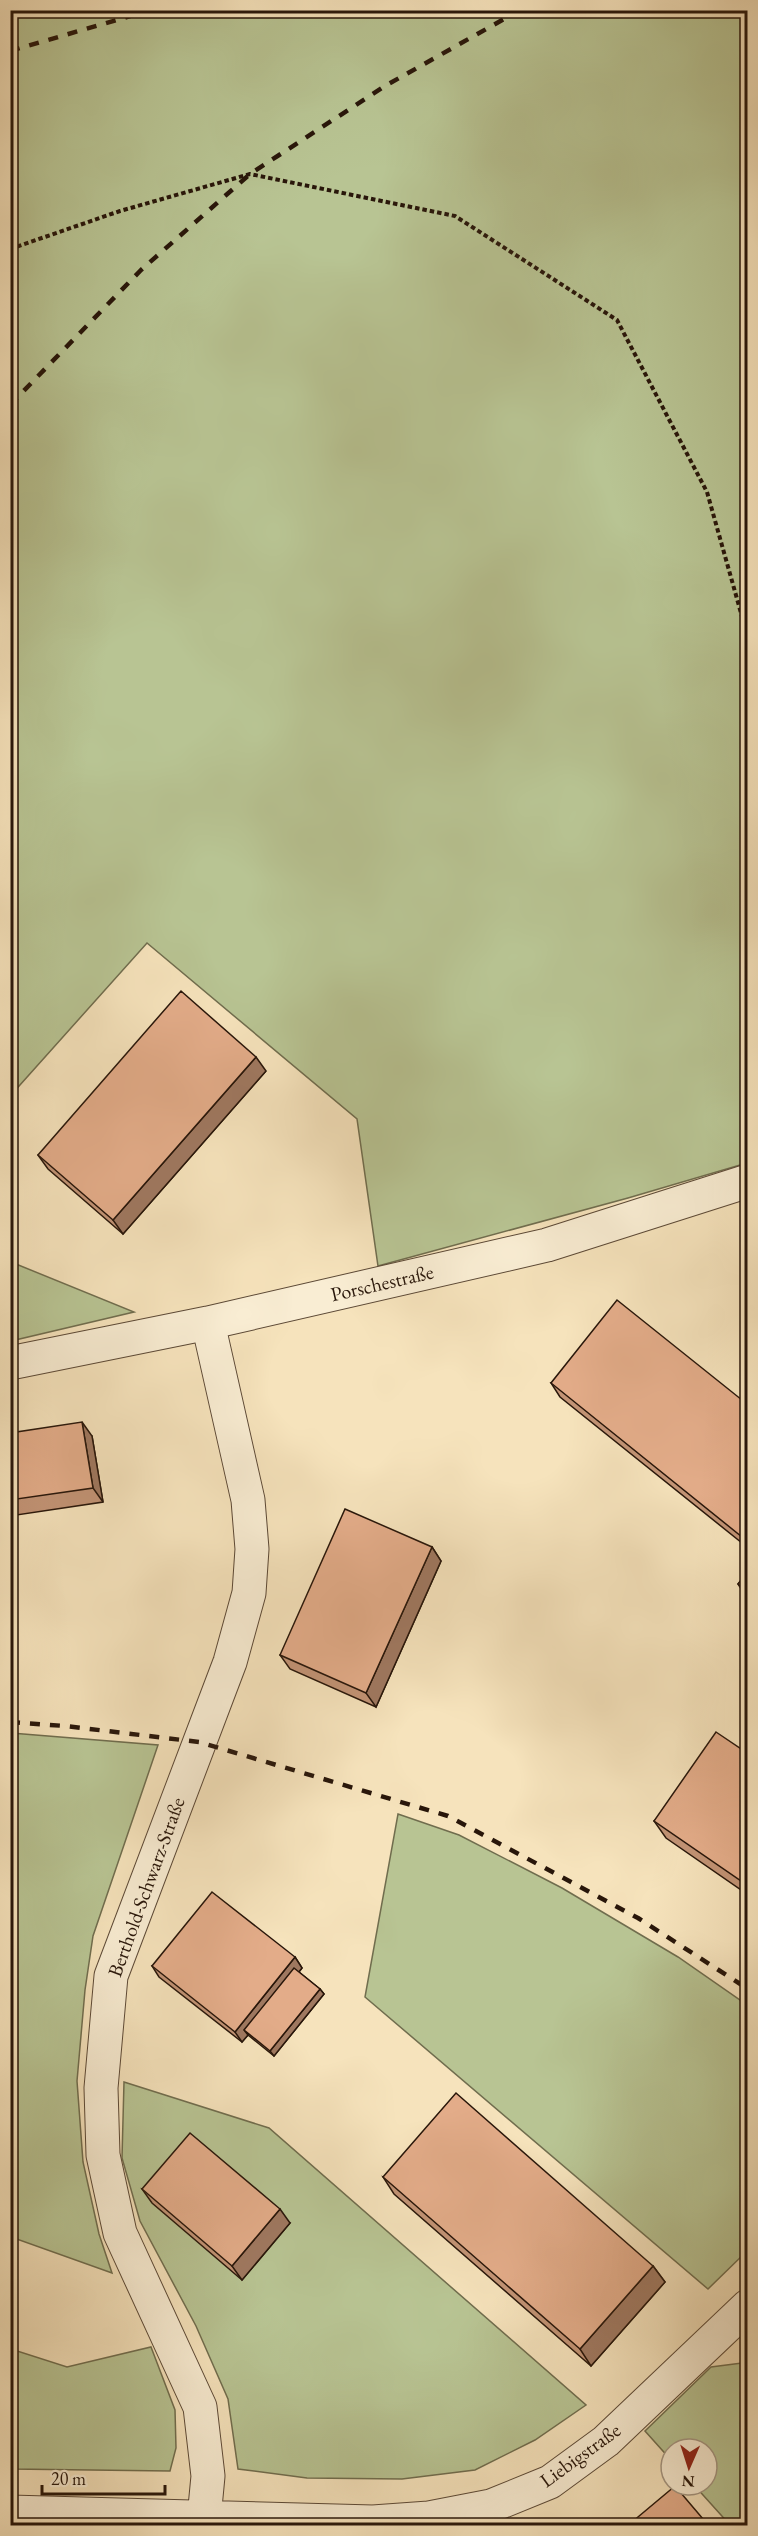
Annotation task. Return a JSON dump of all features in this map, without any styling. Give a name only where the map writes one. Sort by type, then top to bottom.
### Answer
[{"type":"street","name":"Porschestraße","points":[[10,1363],[208,1323],[547,1245],[747,1181]]},
{"type":"street","name":"Berthold-Schwarz-Straße","points":[[204,2518],[208,2476],[200,2407],[120,2233],[104,2155],[101,2088],[111,1976],[230,1662],[249,1593],[252,1549],[248,1500],[208,1323]]},
{"type":"street","name":"Liebigstraße","points":[[10,2512],[373,2522],[429,2518],[491,2506],[550,2482],[606,2441],[742,2320]]},
{"type":"path","points":[[10,249],[120,210],[250,174],[455,216],[617,321],[707,492],[747,638]]},
{"type":"green space","points":[[11,10],[747,11],[747,1163],[378,1266],[357,1119],[147,943],[11,1095],[10,233],[15,231],[10,218]]},
{"type":"green space","points":[[11,1262],[134,1312],[11,1341]]},
{"type":"green space","points":[[11,1733],[158,1745],[93,1936],[85,1990],[77,2081],[83,2162],[99,2234],[112,2273],[11,2237]]},
{"type":"green space","points":[[398,1814],[459,1835],[562,1888],[678,1957],[747,2005],[747,2251],[708,2289],[365,1997]]},
{"type":"green space","points":[[124,2082],[269,2128],[586,2405],[535,2440],[475,2470],[402,2479],[307,2478],[238,2469],[228,2399],[196,2326],[140,2221],[122,2158]]},
{"type":"green space","points":[[151,2347],[175,2410],[176,2448],[170,2471],[11,2469],[11,2349],[67,2367]]},
{"type":"green space","points":[[748,2364],[747,2525],[730,2525],[705,2497],[719,2497],[719,2437],[659,2437],[659,2447],[645,2431],[711,2367]]},
{"type":"building","points":[[181,991],[256,1057],[113,1220],[38,1155]]},
{"type":"building","points":[[617,1300],[747,1404],[747,1541],[551,1383]]},
{"type":"building","points":[[82,1422],[93,1488],[10,1500],[10,1433]]},
{"type":"building","points":[[345,1509],[432,1547],[366,1693],[280,1655]]},
{"type":"building","points":[[747,1573],[747,1592],[738,1584]]},
{"type":"building","points":[[716,1732],[747,1753],[747,1885],[654,1821]]},
{"type":"building","points":[[212,1892],[295,1957],[235,2032],[152,1966]]},
{"type":"building","points":[[294,1968],[320,1989],[270,2051],[244,2030]]},
{"type":"building","points":[[456,2093],[653,2266],[580,2349],[383,2177]]},
{"type":"building","points":[[190,2133],[280,2209],[232,2266],[142,2189]]},
{"type":"building","points":[[662,2497],[684,2497],[709,2526],[636,2526],[632,2522]]},
{"type":"railway","points":[[10,51],[151,10]]},
{"type":"railway","points":[[10,405],[141,270],[250,174],[385,86],[520,10]]},
{"type":"railway","points":[[10,1722],[65,1726],[199,1742],[448,1816],[638,1918],[748,1989]]}]
